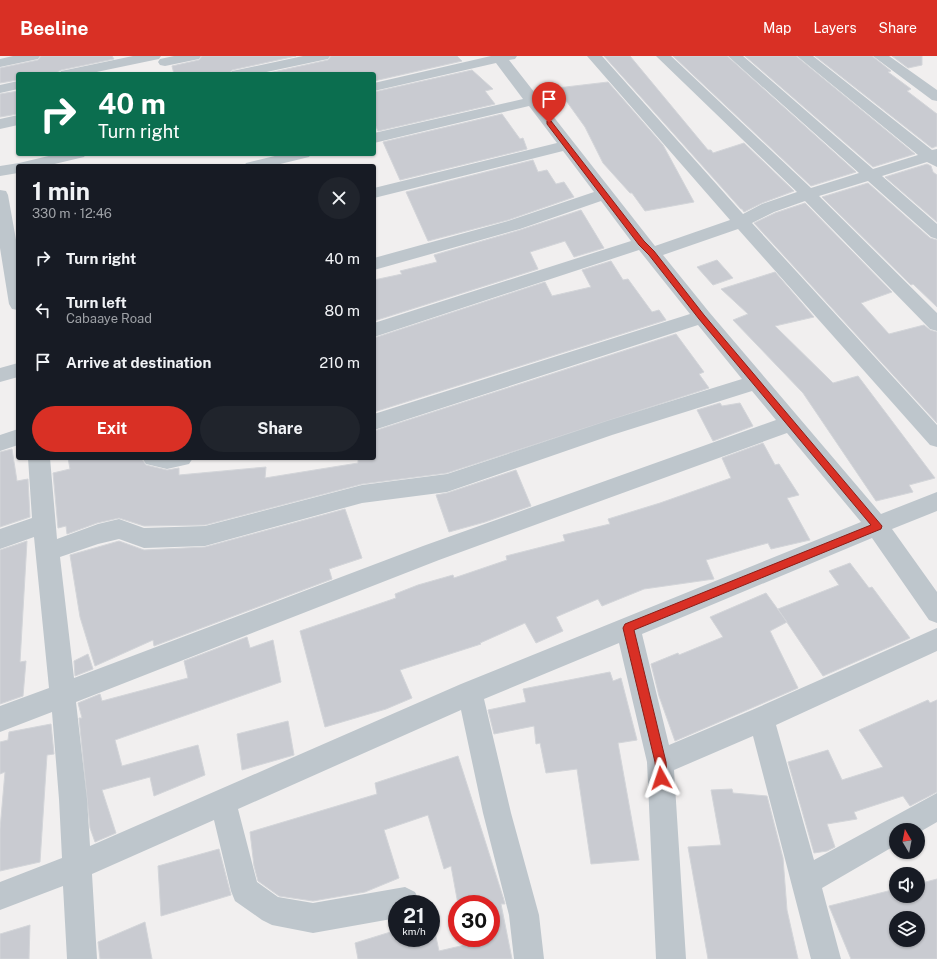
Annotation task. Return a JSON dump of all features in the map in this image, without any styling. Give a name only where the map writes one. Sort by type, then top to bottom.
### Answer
[{"type":"street","points":[[0,63],[33,56]]},
{"type":"street","points":[[82,72],[162,62],[194,56]]},
{"type":"street","points":[[247,72],[323,56]]},
{"type":"street","points":[[594,56],[741,222],[937,439]]},
{"type":"street","points":[[664,56],[808,194],[937,324]]},
{"type":"street","points":[[735,56],[937,233]]},
{"type":"street","points":[[804,56],[935,157]]},
{"type":"street","points":[[880,56],[937,97]]},
{"type":"street","points":[[376,87],[502,57],[532,101],[702,317],[877,526],[937,612]]},
{"type":"street","points":[[0,89],[16,85]]},
{"type":"street","points":[[376,138],[532,101]]},
{"type":"street","points":[[0,124],[16,120]]},
{"type":"street","points":[[376,192],[566,145]]},
{"type":"street","points":[[34,164],[69,156]]},
{"type":"street","points":[[261,164],[295,156]]},
{"type":"street","points":[[376,329],[647,248],[741,222],[768,208],[808,194],[869,174],[935,157]]},
{"type":"street","points":[[0,172],[16,168]]},
{"type":"street","points":[[376,263],[514,225],[604,194]]},
{"type":"street","points":[[0,195],[7,223],[10,277],[16,297]]},
{"type":"street","points":[[376,421],[702,317]]},
{"type":"street","points":[[0,375],[16,371]]},
{"type":"street","points":[[47,552],[98,534],[119,529],[144,538],[205,536],[362,494],[447,483],[607,429],[756,382]]},
{"type":"street","points":[[0,719],[431,553],[791,423]]},
{"type":"street","points":[[0,443],[16,438]]},
{"type":"street","points":[[39,460],[44,524],[52,587],[73,799],[82,959]]},
{"type":"street","points":[[0,896],[77,866],[470,693],[937,501]]},
{"type":"street","points":[[0,539],[44,524]]},
{"type":"street","points":[[628,628],[660,762],[671,959]]},
{"type":"street","points":[[660,762],[761,719],[937,639]]},
{"type":"street","points":[[470,693],[497,814],[524,915],[529,959]]},
{"type":"street","points":[[761,719],[826,959]]},
{"type":"street","points":[[223,802],[245,891],[272,910],[313,918],[388,905]]},
{"type":"street","points":[[908,823],[937,807]]},
{"type":"street","points":[[806,881],[889,834]]},
{"type":"building","points":[[41,56],[112,56],[114,59],[61,70],[58,72],[16,72],[16,80],[0,83],[0,68],[38,60]]},
{"type":"building","points":[[202,56],[296,56],[232,70],[230,72],[174,72],[172,66],[199,60]]},
{"type":"building","points":[[331,56],[457,56],[462,61],[376,81],[376,72],[273,72],[328,60]]},
{"type":"building","points":[[604,56],[630,56],[708,150],[711,150],[713,153],[744,143],[794,191],[762,203],[744,212]]},
{"type":"building","points":[[673,56],[727,56],[856,172],[811,186]]},
{"type":"building","points":[[745,56],[796,56],[915,154],[873,167]]},
{"type":"building","points":[[815,56],[872,56],[891,71],[888,72],[911,89],[907,91],[937,114],[937,146],[932,148]]},
{"type":"building","points":[[892,56],[922,56],[922,65],[908,68]]},
{"type":"building","points":[[472,70],[493,89],[485,91],[495,104],[378,131],[376,126],[376,92]]},
{"type":"building","points":[[608,82],[663,145],[694,202],[645,211],[632,193],[630,193],[603,163],[585,127],[557,88]]},
{"type":"building","points":[[16,91],[16,114],[0,117],[0,94]]},
{"type":"building","points":[[502,114],[520,139],[523,138],[527,149],[400,180],[383,142]]},
{"type":"building","points":[[533,160],[538,172],[547,170],[556,184],[564,182],[574,197],[508,220],[428,241],[406,192]]},
{"type":"building","points":[[927,164],[931,166],[933,172],[937,175],[937,222],[885,177]]},
{"type":"building","points":[[868,183],[930,238],[937,240],[937,307],[913,284],[911,285],[822,197]]},
{"type":"building","points":[[805,203],[892,292],[861,303],[889,334],[924,325],[930,330],[937,332],[937,423],[754,223],[775,213]]},
{"type":"building","points":[[581,210],[604,248],[574,257],[565,241],[530,252],[538,269],[376,320],[376,280],[402,274],[400,271],[437,262],[434,255],[520,230]]},
{"type":"building","points":[[717,260],[733,278],[713,285],[697,267]]},
{"type":"building","points":[[611,261],[623,280],[628,279],[652,312],[659,310],[666,320],[376,411],[376,337],[545,282],[552,296],[591,287],[582,270]]},
{"type":"building","points":[[775,272],[814,317],[775,326],[833,383],[858,376],[935,478],[909,485],[913,492],[876,501],[803,393],[733,320],[748,314],[721,289]]},
{"type":"building","points":[[676,334],[704,372],[699,374],[709,388],[447,473],[362,484],[205,525],[144,526],[119,518],[97,523],[67,534],[66,526],[58,528],[53,473],[70,469],[68,460],[142,460],[146,465],[167,470],[179,468],[179,475],[266,467],[265,478],[358,463],[358,460],[376,460],[376,430]]},
{"type":"building","points":[[720,403],[722,406],[740,403],[753,426],[713,441],[697,410]]},
{"type":"building","points":[[763,443],[775,465],[779,464],[799,495],[787,498],[810,540],[771,549],[768,543],[706,560],[714,579],[644,589],[602,606],[598,599],[556,617],[563,631],[536,643],[525,623],[480,643],[481,644],[400,670],[412,698],[386,709],[325,727],[300,631],[396,598],[395,594],[418,585],[453,575],[454,578],[507,560],[506,556],[565,541],[563,535],[610,524],[608,519],[660,503],[731,478],[722,458]]},
{"type":"building","points":[[12,449],[17,481],[28,479],[30,517],[0,527],[0,452]]},
{"type":"building","points":[[516,470],[531,506],[485,522],[449,532],[436,495],[447,493]]},
{"type":"building","points":[[345,509],[362,558],[329,569],[332,579],[154,646],[153,640],[95,666],[80,617],[70,555],[119,541],[144,550],[205,547]]},
{"type":"building","points":[[27,541],[20,662],[26,661],[23,696],[0,704],[0,550]]},
{"type":"building","points":[[850,563],[869,588],[872,587],[910,638],[823,676],[778,609],[839,585],[829,571]]},
{"type":"building","points":[[766,593],[787,622],[770,631],[798,688],[675,741],[659,696],[651,664],[678,653],[679,655],[723,637],[710,617]]},
{"type":"building","points":[[247,637],[250,648],[273,640],[281,682],[115,740],[122,766],[198,745],[205,775],[154,796],[150,777],[102,790],[116,833],[95,842],[90,828],[79,718],[82,718],[78,703],[100,694],[102,701],[188,678],[184,661]]},
{"type":"building","points":[[88,654],[93,669],[75,676],[74,661]]},
{"type":"building","points":[[610,672],[613,681],[621,678],[637,740],[618,743],[639,860],[591,864],[577,769],[546,773],[540,743],[536,744],[534,726],[494,734],[488,710],[526,702],[523,689]]},
{"type":"building","points":[[928,700],[930,703],[937,700],[937,792],[910,806],[903,796],[854,812],[857,819],[827,824],[835,847],[827,851],[814,853],[788,762],[828,750],[842,780],[883,767],[859,730]]},
{"type":"building","points":[[288,721],[294,755],[242,770],[237,734]]},
{"type":"building","points":[[51,724],[54,754],[47,755],[40,862],[0,871],[0,829],[5,772],[0,774],[0,742],[8,740],[9,732]]},
{"type":"building","points":[[458,756],[505,904],[501,904],[512,959],[358,959],[355,943],[388,933],[388,947],[438,947],[439,951],[456,947],[500,947],[500,895],[456,895],[451,866],[444,869],[428,815],[384,830],[399,878],[365,892],[313,901],[279,896],[258,881],[254,866],[250,832],[377,794],[375,783]]},
{"type":"building","points":[[732,789],[733,793],[767,796],[783,858],[787,910],[798,959],[708,959],[688,847],[721,845],[711,790]]},
{"type":"building","points":[[219,849],[231,895],[161,916],[158,866]]},
{"type":"building","points":[[937,879],[937,959],[851,959],[829,906],[889,891],[889,903],[925,903],[925,882]]},
{"type":"building","points":[[145,922],[152,959],[100,959],[98,942]]},
{"type":"building","points":[[30,925],[29,959],[0,959],[0,934]]},
{"type":"route","points":[[549,123],[642,243],[652,253],[702,317],[877,526],[628,628],[660,762],[661,778]]}]
